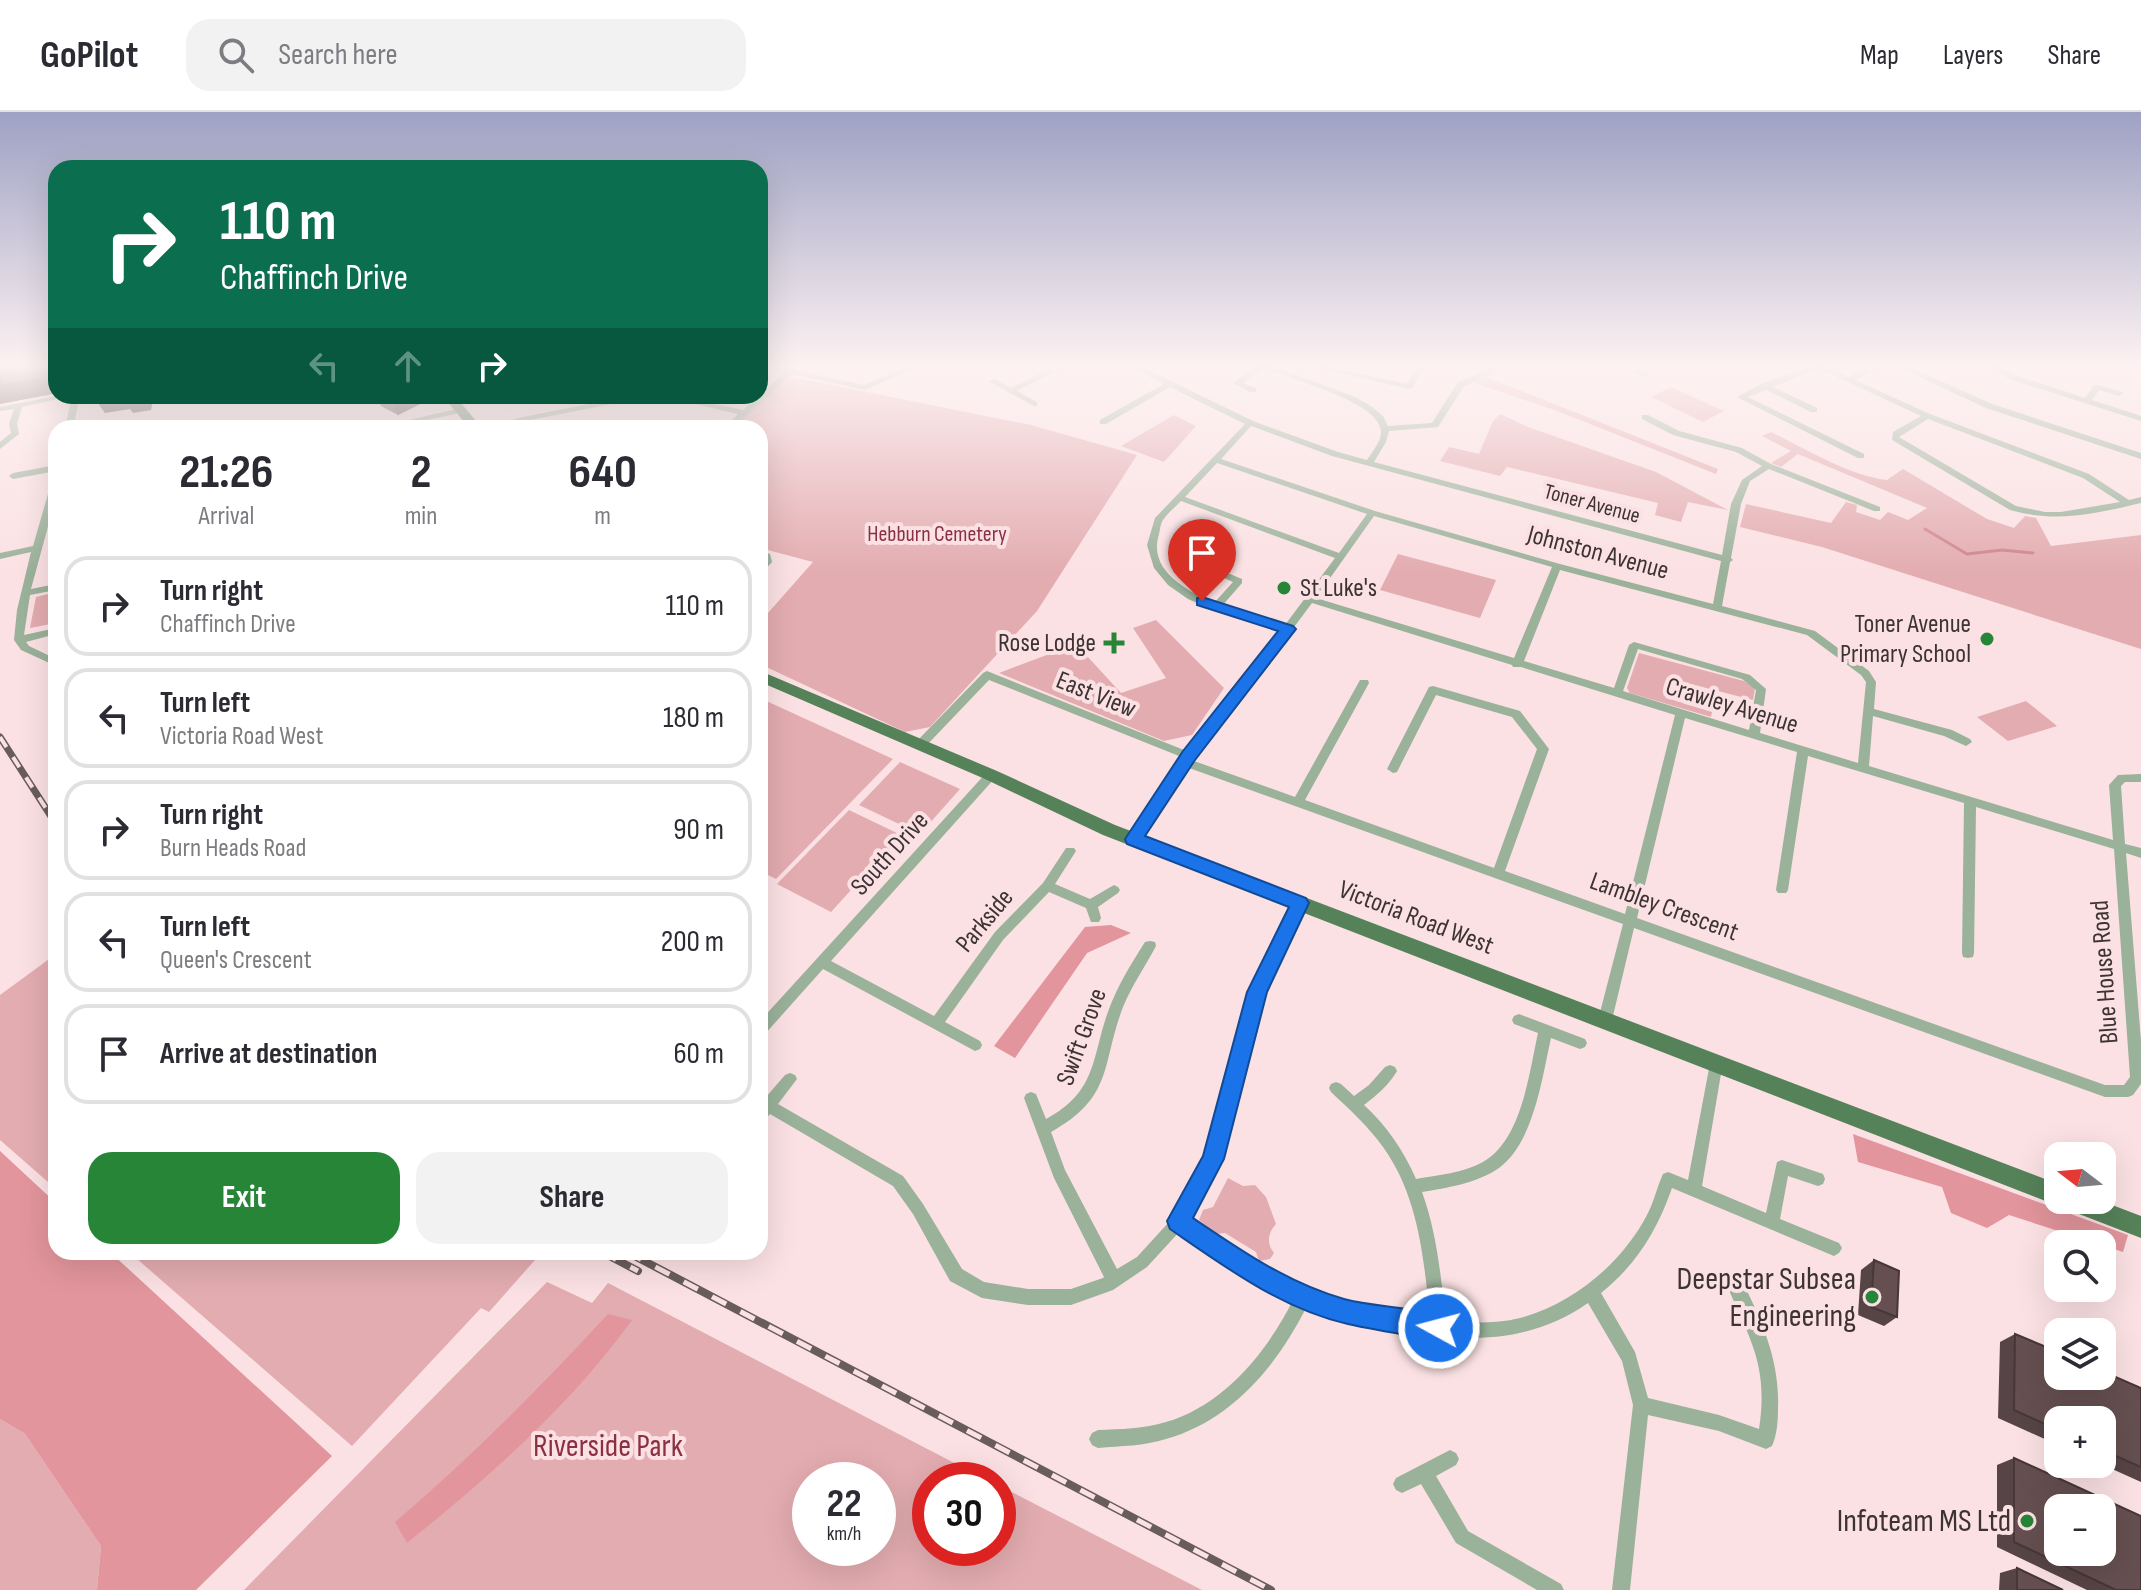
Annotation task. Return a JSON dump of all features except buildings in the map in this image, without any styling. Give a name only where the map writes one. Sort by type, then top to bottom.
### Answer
[{"type":"main road","name":"Victoria Road West","points":[[768,679],[1134,839],[2044,1190]]},
{"type":"main road","points":[[2107,1214],[2141,1227]]},
{"type":"street","points":[[1239,435],[1158,520],[1151,536],[1155,564],[1176,587],[1217,606],[1288,629]]},
{"type":"street","name":"Toner Avenue","points":[[1283,435],[1335,454],[1728,560]]},
{"type":"street","points":[[1369,463],[1384,435]]},
{"type":"street","points":[[1683,435],[1739,450],[1768,466],[1877,509]]},
{"type":"street","points":[[1818,435],[1861,456]]},
{"type":"street","points":[[1896,435],[1895,438],[2013,508],[2059,517],[2141,500]]},
{"type":"street","points":[[1977,435],[2086,476],[2127,503]]},
{"type":"street","points":[[2077,435],[2141,456]]},
{"type":"street","name":"Johnston Avenue","points":[[1217,460],[1372,513],[1811,633],[1865,673],[1871,682],[1863,769]]},
{"type":"street","points":[[1717,607],[1736,506],[1744,484],[1768,466]]},
{"type":"street","points":[[13,476],[48,469]]},
{"type":"street","points":[[1180,498],[1341,557]]},
{"type":"street","points":[[1134,839],[1187,759],[1311,600],[1372,513]]},
{"type":"street","points":[[48,522],[17,633],[25,648],[48,659]]},
{"type":"street","points":[[0,556],[39,548]]},
{"type":"street","points":[[1517,665],[1557,566]]},
{"type":"street","points":[[1217,606],[1239,581],[1227,576]]},
{"type":"street","points":[[26,593],[48,589]]},
{"type":"street","name":"Crawley Avenue","points":[[1311,600],[2141,853]]},
{"type":"street","points":[[19,640],[48,633]]},
{"type":"street","points":[[1617,694],[1634,645],[1746,677],[1761,689],[1754,736]]},
{"type":"street","name":"East View","points":[[920,745],[987,675],[1187,759]]},
{"type":"street","points":[[1299,801],[1364,683]]},
{"type":"street","points":[[1393,769],[1433,690],[1516,714],[1543,749],[1498,873]]},
{"type":"street","points":[[1869,711],[1948,733],[1966,742]]},
{"type":"street","points":[[1605,1020],[1681,714]]},
{"type":"street","points":[[1782,890],[1803,751]]},
{"type":"street","name":"Lambley Crescent","points":[[1187,759],[2105,1091],[2128,1091]]},
{"type":"street","name":"South Drive","points":[[768,1021],[991,775]]},
{"type":"street","name":"Blue House Road","points":[[2128,1091],[2137,1078],[2115,785],[2122,778],[2141,778]]},
{"type":"street","points":[[1968,953],[1970,802]]},
{"type":"street","name":"Parkside","points":[[938,1022],[999,936],[1047,886],[1070,851]]},
{"type":"street","points":[[1047,886],[1093,912],[1114,890]]},
{"type":"street","points":[[768,1113],[898,1181],[956,1275],[982,1290],[1028,1297],[1071,1297],[1114,1280],[1142,1262],[1178,1221],[1213,1159],[1257,992],[1300,903]]},
{"type":"street","name":"Swift Grove","points":[[1044,1128],[1068,1118],[1092,1091],[1123,989],[1150,946]]},
{"type":"street","points":[[822,962],[938,1022],[975,1045]]},
{"type":"street","points":[[1519,1020],[1580,1043]]},
{"type":"street","points":[[1414,1186],[1453,1180],[1494,1164],[1515,1139],[1546,1030]]},
{"type":"street","points":[[1694,1189],[1716,1062]]},
{"type":"street","points":[[1355,1103],[1374,1089],[1390,1071]]},
{"type":"street","points":[[768,1106],[790,1079]]},
{"type":"street","points":[[1336,1088],[1368,1114],[1391,1144],[1414,1186],[1431,1258],[1439,1328]]},
{"type":"street","name":"Swift Grove","points":[[1031,1098],[1059,1173],[1114,1280]]},
{"type":"street","points":[[1772,1223],[1782,1167],[1818,1179]]},
{"type":"street","points":[[1178,1221],[1247,1269],[1303,1296],[1346,1312],[1439,1328],[1518,1326],[1545,1317],[1591,1292],[1633,1249],[1653,1218],[1668,1179],[1834,1248]]},
{"type":"street","points":[[1641,1405],[1719,1423],[1766,1440],[1773,1405],[1766,1351],[1733,1281]]},
{"type":"street","points":[[1591,1292],[1629,1358],[1641,1405],[1621,1590]]},
{"type":"street","points":[[1098,1439],[1149,1435],[1178,1427],[1221,1403],[1259,1368],[1286,1333],[1303,1296]]},
{"type":"street","points":[[1402,1484],[1450,1459]]},
{"type":"street","points":[[1425,1474],[1462,1537],[1555,1590]]},
{"type":"green space","name":"Hebburn Cemetery","points":[[768,435],[1066,435],[1137,455],[1037,611],[930,727],[905,732],[768,668],[768,613],[813,562],[768,550]]},
{"type":"green space","points":[[1140,435],[1188,435],[1164,462],[1121,446]]},
{"type":"green space","points":[[1487,435],[1551,435],[1656,472],[1728,510],[1688,502],[1681,522],[1655,515],[1658,503],[1507,467],[1500,476],[1440,461],[1449,447],[1479,454]]},
{"type":"green space","points":[[1618,435],[1632,435],[1718,469],[1716,474]]},
{"type":"green space","points":[[1777,435],[1842,467],[1872,477],[1887,480],[1903,469],[1987,519],[2014,528],[2025,516],[2036,518],[2051,546],[2141,535],[2141,649],[1822,547],[1740,527],[1746,504],[1831,523],[1846,502],[1857,505],[1856,512],[1880,520],[1888,512],[1908,520],[1927,508],[1798,454],[1781,467],[1771,463],[1791,451],[1762,436]]},
{"type":"green space","points":[[1398,554],[1496,580],[1480,618],[1380,590]]},
{"type":"green space","points":[[48,594],[48,625],[30,628],[36,597]]},
{"type":"green space","points":[[1156,620],[1224,688],[1192,735],[1164,741],[999,673],[1076,644],[1121,693],[1166,678],[1133,628]]},
{"type":"green space","points":[[1639,653],[1744,681],[1755,688],[1753,700],[1675,680],[1670,699],[1712,712],[1711,717],[1630,693],[1627,688]]},
{"type":"green space","points":[[2026,701],[2057,726],[2008,741],[1977,717]]},
{"type":"green space","points":[[768,702],[893,759],[776,879],[768,875]]},
{"type":"green space","points":[[900,762],[960,789],[920,834],[859,805]]},
{"type":"green space","points":[[849,810],[901,835],[831,912],[777,884]]},
{"type":"green space","points":[[48,960],[48,1182],[0,1140],[0,995]]},
{"type":"green space","points":[[1228,1178],[1243,1186],[1255,1185],[1266,1197],[1276,1224],[1269,1238],[1274,1253],[1270,1259],[1259,1261],[1256,1252],[1225,1233],[1216,1234],[1199,1220],[1203,1210],[1213,1207]]},
{"type":"green space","points":[[138,1260],[535,1260],[489,1312],[481,1308],[352,1446]]},
{"type":"green space","name":"Riverside Park","points":[[547,1282],[592,1303],[608,1283],[952,1462],[912,1462],[912,1566],[1016,1566],[1016,1494],[1202,1590],[244,1590]]},
{"type":"green space","points":[[0,1419],[25,1434],[101,1546],[97,1590],[0,1590]]},
{"type":"shaded area","points":[[1111,925],[1131,933],[1087,953],[1015,1058],[994,1046],[1085,927]]},
{"type":"shaded area","points":[[1853,1134],[2044,1204],[2044,1214],[2071,1214],[2114,1230],[2055,1230],[2009,1215],[1987,1228],[1951,1213],[1942,1187],[1858,1162]]},
{"type":"shaded area","points":[[0,1151],[48,1196],[48,1260],[119,1260],[332,1456],[196,1590],[97,1590],[101,1546],[25,1434],[0,1419]]},
{"type":"shaded area","points":[[2116,1231],[2128,1235],[2123,1252],[2116,1250]]},
{"type":"shaded area","points":[[608,1314],[632,1320],[582,1382],[498,1466],[407,1543],[395,1522],[504,1421]]},
{"type":"waterway","points":[[1925,529],[1967,554],[2002,550],[2033,553]]},
{"type":"railway","points":[[0,737],[48,812]]},
{"type":"railway","points":[[617,1260],[638,1271]]},
{"type":"railway","points":[[642,1260],[1271,1590]]},
{"type":"place","name":"St Luke's","points":[[1284,588]]},
{"type":"place","name":"Toner Avenue Primary School","points":[[1987,639]]},
{"type":"place","name":"Rose Lodge","points":[[1114,643]]},
{"type":"place","name":"Deepstar Subsea Engineering","points":[[1872,1297]]},
{"type":"place","name":"Infoteam MS Ltd","points":[[2027,1521]]},
{"type":"route","points":[[1202,601],[1288,629],[1189,756],[1134,839],[1300,903],[1257,992],[1213,1159],[1178,1221],[1247,1269],[1309,1299],[1346,1312],[1439,1328]]}]
